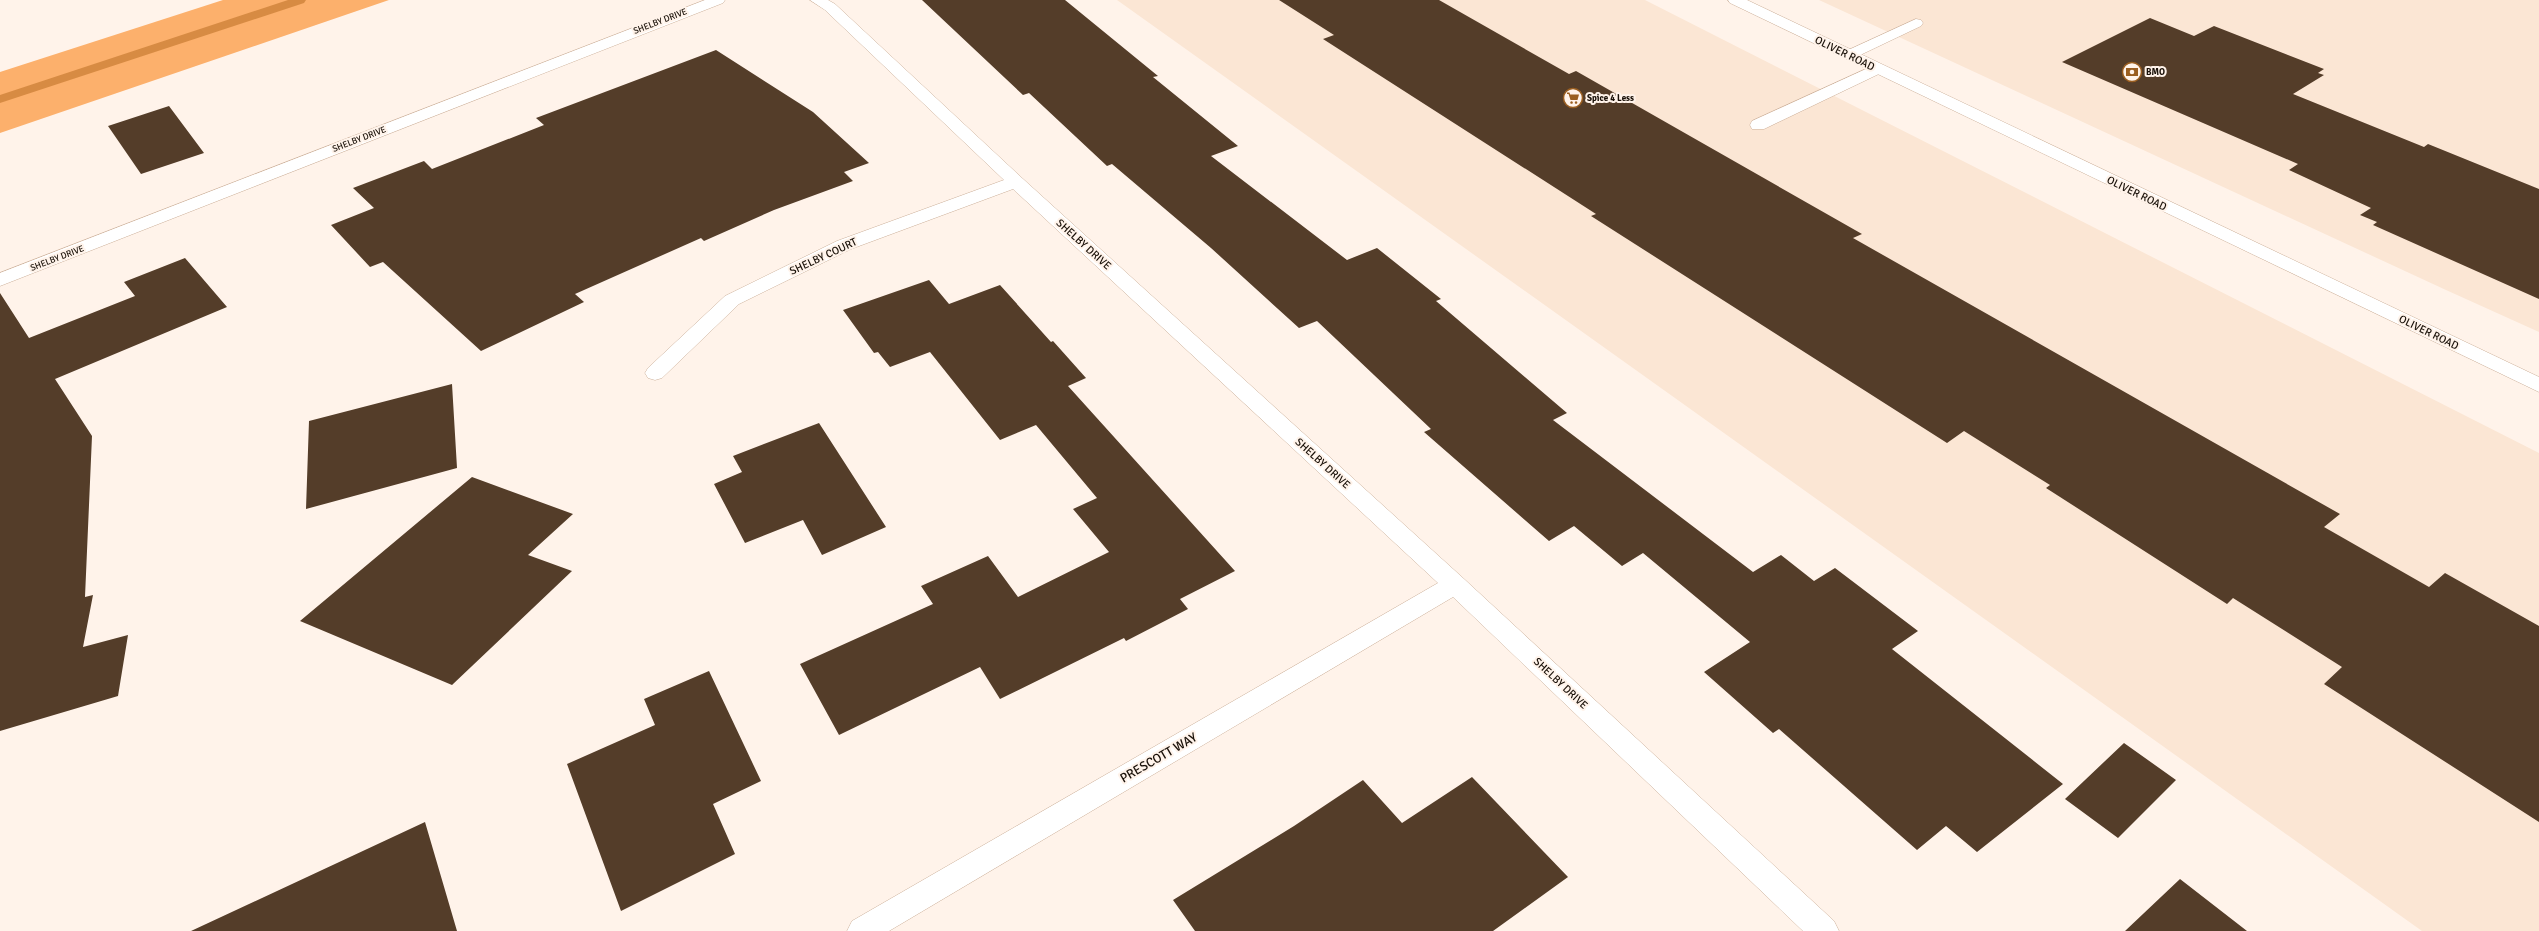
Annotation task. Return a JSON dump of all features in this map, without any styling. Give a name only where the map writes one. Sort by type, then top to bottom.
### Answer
[{"type":"street","name":"SHELBY DRIVE","points":[[0,280],[718,0]]},
{"type":"street","name":"SHELBY DRIVE","points":[[817,0],[830,8],[1016,182],[1455,584],[1824,931]]},
{"type":"street","name":"OLIVER ROAD","points":[[1735,0],[2539,385]]},
{"type":"street","points":[[1849,55],[1916,23]]},
{"type":"street","points":[[1758,125],[1877,69]]},
{"type":"street","name":"SHELBY COURT","points":[[655,373],[732,300],[844,244],[1016,182]]},
{"type":"street","name":"PRESCOTT WAY","points":[[862,931],[1455,584]]},
{"type":"shaded area","points":[[223,0],[389,0],[0,133],[0,72]]},
{"type":"shaded area","points":[[1117,0],[1645,0],[2539,453],[2539,931],[2422,931]]},
{"type":"shaded area","points":[[1819,0],[2539,0],[2539,332],[2446,290]]},
{"type":"building","points":[[922,0],[1065,0],[1158,76],[1153,77],[1238,146],[1211,156],[1347,260],[1377,248],[1441,299],[1436,301],[1567,413],[1553,420],[1753,572],[1781,555],[1814,581],[1835,568],[1918,631],[1892,649],[2063,784],[1977,852],[1946,826],[1917,850],[1779,729],[1773,733],[1704,672],[1750,642],[1643,553],[1622,566],[1574,526],[1549,541],[1424,432],[1431,429],[1317,321],[1299,328],[1211,248],[1112,164],[1107,166],[1029,93],[1023,95]]},
{"type":"building","points":[[1279,0],[1439,0],[1569,74],[1576,71],[1862,234],[1853,238],[2340,514],[2324,527],[2429,587],[2445,573],[2539,626],[2539,822],[2324,684],[2342,667],[2233,598],[2227,604],[2046,488],[2050,485],[1964,431],[1947,443],[1591,216],[1596,214],[1323,39],[1334,35]]},
{"type":"building","points":[[2150,18],[2194,36],[2214,26],[2324,69],[2318,73],[2324,75],[2293,94],[2424,147],[2428,144],[2539,189],[2539,299],[2373,225],[2377,222],[2360,215],[2371,208],[2289,170],[2298,164],[2062,62]]},
{"type":"building","points":[[716,50],[813,112],[869,163],[844,172],[853,181],[774,210],[704,241],[701,238],[575,294],[584,302],[481,351],[383,262],[370,267],[331,225],[374,208],[353,188],[424,161],[432,169],[544,125],[536,118]]},
{"type":"building","points":[[169,106],[204,153],[141,174],[108,126]]},
{"type":"building","points":[[185,258],[227,307],[55,379],[92,436],[85,597],[93,595],[83,647],[128,635],[118,696],[0,731],[0,293],[29,338],[135,296],[124,282]]},
{"type":"building","points":[[929,280],[949,304],[1000,285],[1051,342],[1053,341],[1086,378],[1068,386],[1235,571],[1180,599],[1188,609],[1126,641],[1124,638],[1000,699],[980,667],[839,735],[800,664],[933,604],[921,586],[988,556],[1018,597],[1109,552],[1073,509],[1097,498],[1036,425],[1000,440],[930,352],[890,367],[878,352],[874,353],[843,310]]},
{"type":"building","points":[[452,384],[457,468],[306,509],[309,421]]},
{"type":"building","points":[[819,423],[886,527],[822,555],[803,520],[745,543],[714,484],[742,472],[733,456]]},
{"type":"building","points":[[472,477],[573,514],[528,555],[572,571],[452,685],[300,621]]},
{"type":"building","points":[[709,671],[761,781],[713,804],[735,854],[621,911],[567,764],[655,725],[644,699]]},
{"type":"building","points":[[2124,743],[2176,780],[2118,838],[2065,799]]},
{"type":"building","points":[[1472,777],[1568,877],[1493,931],[1195,931],[1173,900],[1294,826],[1363,780],[1402,823]]},
{"type":"building","points":[[425,822],[457,931],[191,931]]},
{"type":"building","points":[[2180,879],[2247,931],[2125,931]]},
{"type":"waterway","points":[[0,99],[300,0]]},
{"type":"place","name":"BMO","points":[[2132,72]]},
{"type":"place","name":"Spice 4 Less","points":[[1573,98]]}]
